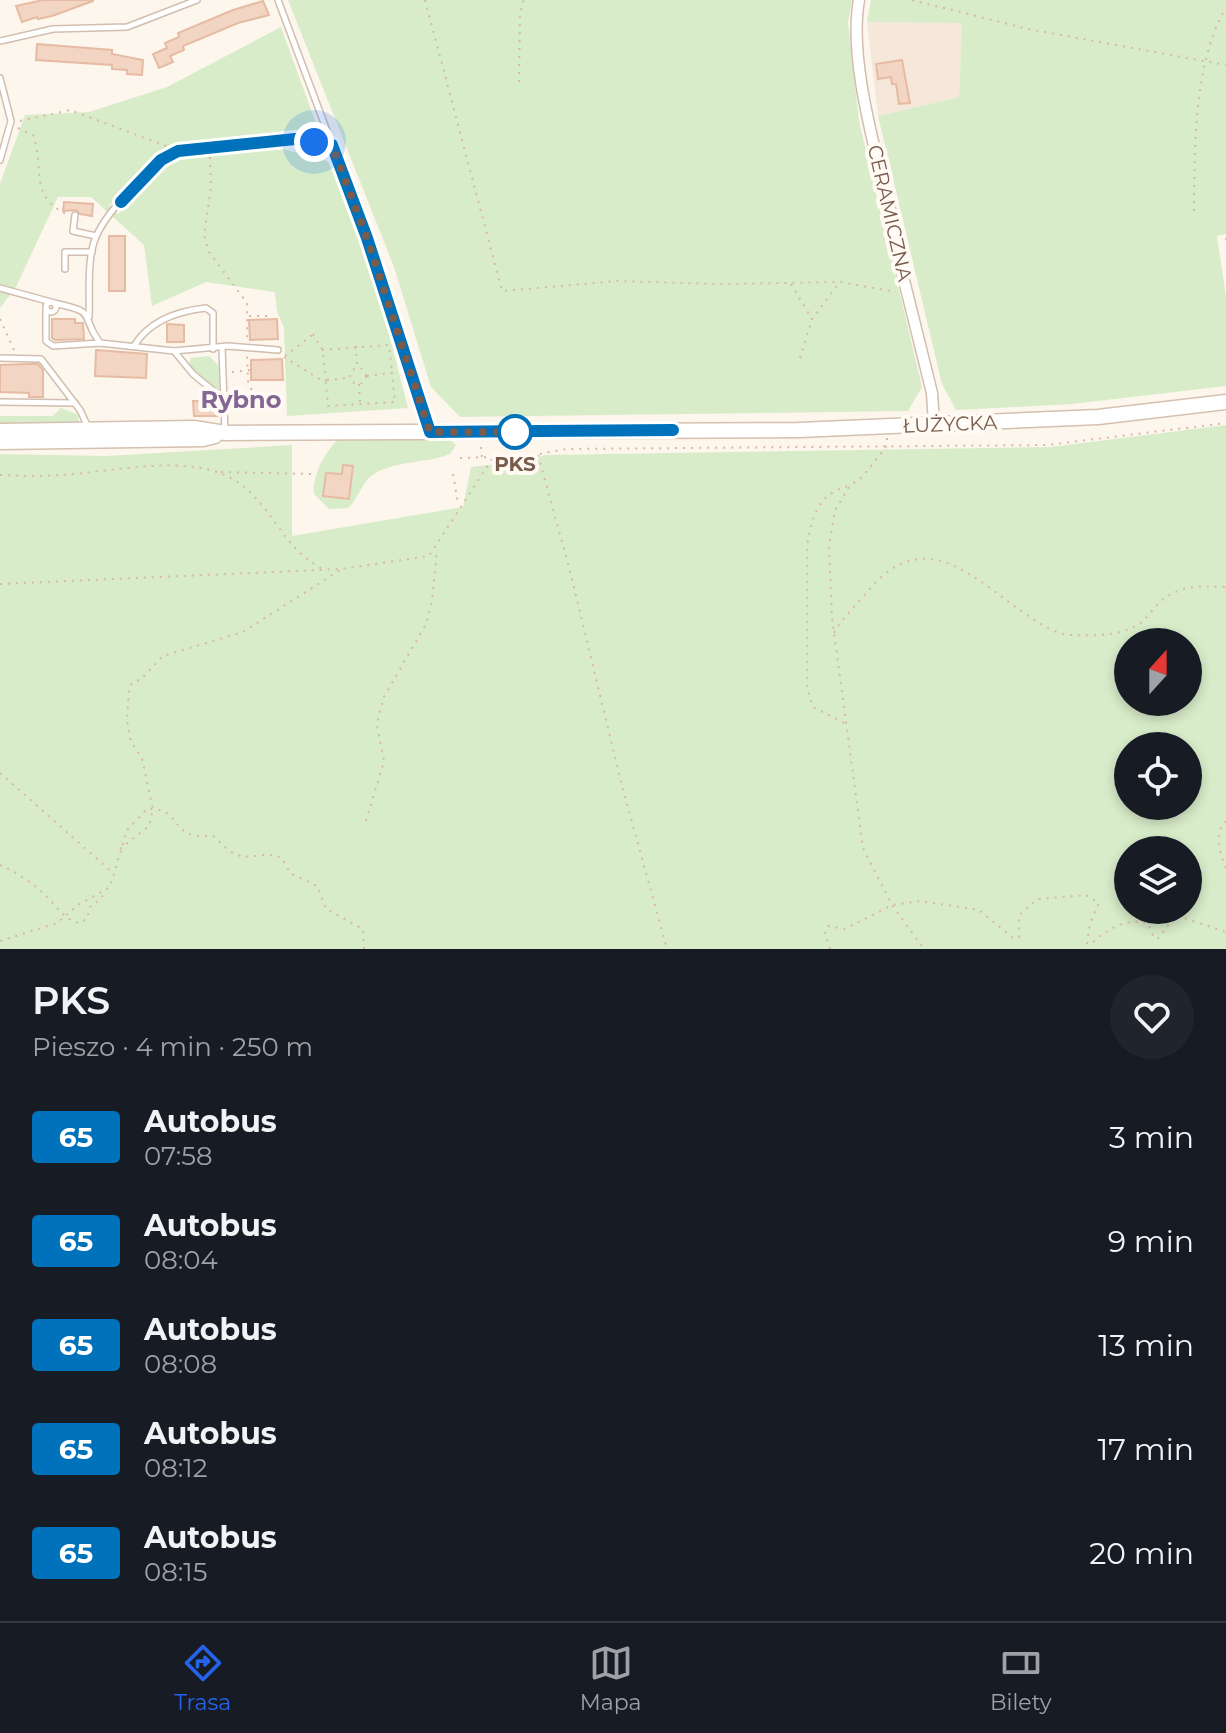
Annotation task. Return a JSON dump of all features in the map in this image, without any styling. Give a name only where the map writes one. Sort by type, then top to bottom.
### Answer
[{"type":"main road","name":"ŁUŻYCKA","points":[[86,435],[203,439],[225,433],[886,426],[1098,417],[1226,402]]},
{"type":"main road","points":[[0,431],[86,435]]},
{"type":"main road","points":[[0,442],[86,435]]},
{"type":"street","name":"CERAMICZNA","points":[[859,0],[858,32],[865,98],[898,237],[897,252],[932,393],[934,424]]},
{"type":"lane","points":[[0,41],[53,29],[127,27],[197,0]]},
{"type":"lane","points":[[278,0],[367,238],[430,432]]},
{"type":"lane","points":[[0,78],[11,124],[0,160]]},
{"type":"lane","points":[[89,317],[92,252],[101,223],[161,160],[178,151],[295,139],[332,145]]},
{"type":"lane","points":[[74,216],[73,231],[96,236]]},
{"type":"lane","points":[[65,269],[65,252],[92,252]]},
{"type":"lane","points":[[0,288],[50,305],[81,309],[89,317],[100,343]]},
{"type":"lane","points":[[50,305],[46,335],[49,345],[100,343],[174,351],[222,347],[278,350]]},
{"type":"lane","points":[[134,346],[143,330],[159,321],[206,308],[213,313],[213,349]]},
{"type":"lane","points":[[222,347],[225,433]]},
{"type":"lane","points":[[174,351],[193,374],[223,398]]},
{"type":"lane","points":[[0,358],[41,359],[80,410],[86,435]]},
{"type":"lane","points":[[0,402],[75,403]]},
{"type":"path","points":[[425,0],[502,291],[617,281],[840,282],[909,295]]},
{"type":"path","points":[[519,82],[520,13],[524,0]]},
{"type":"path","points":[[912,0],[1028,29],[1226,65]]},
{"type":"path","points":[[1194,211],[1195,133],[1206,62],[1217,23],[1226,7]]},
{"type":"path","points":[[11,124],[70,110],[115,124],[178,151]]},
{"type":"path","points":[[11,124],[33,135],[39,151],[40,188],[45,199],[61,213],[74,216]]},
{"type":"path","points":[[208,148],[211,187],[204,235],[209,252],[247,303],[247,347],[253,393],[243,411]]},
{"type":"path","points":[[800,358],[812,319],[840,282]]},
{"type":"path","points":[[790,283],[812,319]]},
{"type":"path","points":[[248,316],[272,316]]},
{"type":"path","points":[[0,319],[18,358]]},
{"type":"path","points":[[284,357],[314,333],[322,349],[328,406],[395,402],[389,345],[322,349]]},
{"type":"path","points":[[356,346],[358,369]]},
{"type":"path","points":[[278,350],[284,357],[326,381],[350,378]]},
{"type":"path","points":[[365,368],[366,376],[366,382],[351,384],[350,369],[365,368]]},
{"type":"path","points":[[222,373],[249,370]]},
{"type":"path","points":[[366,376],[392,373]]},
{"type":"path","points":[[359,383],[361,404]]},
{"type":"path","points":[[460,458],[537,455],[566,449],[1047,445],[1226,423]]},
{"type":"path","points":[[886,426],[886,447],[863,476],[850,486],[835,510],[829,546],[834,634],[863,848],[892,905],[924,949]]},
{"type":"path","points":[[481,447],[482,459]]},
{"type":"path","points":[[537,455],[569,567],[622,786],[667,949]]},
{"type":"path","points":[[0,584],[341,569],[429,556],[493,458]]},
{"type":"path","points":[[0,475],[63,475],[155,467],[312,474]]},
{"type":"path","points":[[220,472],[243,486],[300,556],[322,568]]},
{"type":"path","points":[[453,474],[458,508]]},
{"type":"path","points":[[844,723],[813,707],[807,687],[807,547],[810,525],[824,497],[835,489],[850,486]]},
{"type":"path","points":[[366,821],[384,761],[377,726],[379,714],[384,697],[426,624],[439,556],[437,548]]},
{"type":"path","points":[[834,634],[876,581],[907,559],[939,559],[961,568],[1047,628],[1070,636],[1105,635],[1125,630],[1142,622],[1165,597],[1190,586],[1226,587]]},
{"type":"path","points":[[120,849],[149,826],[153,809],[142,758],[129,734],[126,712],[129,688],[133,682],[140,680],[163,656],[243,632],[341,569]]},
{"type":"path","points":[[0,773],[114,873]]},
{"type":"path","points":[[0,941],[48,927],[110,887],[120,849],[134,820],[147,809],[153,809],[169,812],[183,830],[195,837],[213,836],[234,854],[251,856],[264,853],[282,858],[290,873],[317,886],[326,909],[363,929],[364,949]]},
{"type":"path","points":[[1226,821],[1218,831],[1218,841],[1226,869]]},
{"type":"path","points":[[0,865],[14,871],[41,892],[66,918],[84,922],[90,907],[101,899],[105,891]]},
{"type":"path","points":[[830,949],[825,933],[828,926],[845,929],[892,905],[921,901],[943,907],[972,907],[990,917],[1013,938],[1019,937],[1021,932],[1019,915],[1038,899],[1086,895],[1099,903],[1090,923],[1087,943],[1091,944],[1110,928],[1131,922],[1148,923],[1154,938],[1159,938],[1175,915],[1226,932]]},
{"type":"shaded area","points":[[867,22],[962,23],[959,97],[878,116]]},
{"type":"green space","points":[[288,0],[852,0],[848,22],[859,121],[922,387],[908,411],[460,417],[431,387],[394,267]]},
{"type":"green space","points":[[871,0],[1226,0],[1226,234],[1217,236],[1226,297],[1226,386],[1072,404],[956,410],[942,384],[878,116],[959,97],[962,23],[867,22]]},
{"type":"green space","points":[[281,27],[319,132],[173,145],[157,152],[109,206],[118,214],[175,158],[279,148],[330,162],[379,294],[408,408],[287,416],[284,328],[277,311],[275,292],[206,282],[152,306],[144,245],[91,197],[58,197],[16,287],[0,308],[0,184],[25,115],[89,112],[167,87]]},
{"type":"green space","points":[[209,356],[219,366],[219,392],[189,365],[191,358]]},
{"type":"green space","points":[[61,408],[77,414],[80,425],[0,428],[0,416],[53,416]]},
{"type":"green space","points":[[1226,425],[1226,949],[0,949],[0,454],[106,456],[292,445],[292,536],[463,507],[471,467],[530,460],[545,455],[1051,447]]},
{"type":"green space","points":[[448,438],[456,445],[450,454],[378,472],[367,480],[348,508],[329,509],[314,494],[320,465],[337,440]]},
{"type":"building","points":[[43,0],[93,1],[52,16],[22,22],[16,6]]},
{"type":"building","points":[[263,1],[269,15],[238,23],[183,46],[184,50],[170,56],[173,62],[159,68],[153,54],[167,48],[165,43],[179,37],[178,33]]},
{"type":"building","points":[[37,44],[112,50],[112,54],[143,60],[142,75],[112,69],[112,65],[36,60]]},
{"type":"building","points":[[902,60],[910,103],[899,104],[896,84],[892,84],[891,77],[878,79],[876,64]]},
{"type":"building","points":[[64,202],[93,204],[92,216],[76,210],[63,211]]},
{"type":"building","points":[[109,236],[125,236],[125,291],[109,291]]},
{"type":"building","points":[[52,319],[75,319],[75,323],[83,323],[84,339],[55,340],[52,338]]},
{"type":"building","points":[[277,319],[278,339],[250,340],[249,320]]},
{"type":"building","points":[[167,324],[184,325],[184,342],[167,342]]},
{"type":"building","points":[[96,350],[147,354],[146,378],[95,376]]},
{"type":"building","points":[[282,359],[283,380],[251,380],[251,360]]},
{"type":"building","points":[[38,364],[43,370],[43,397],[0,392],[0,365]]},
{"type":"building","points":[[193,401],[217,401],[218,416],[194,416]]},
{"type":"building","points":[[343,465],[353,466],[349,499],[323,496],[326,473],[342,474]]},
{"type":"bus line","name":"65","points":[[121,202],[161,160],[178,151],[295,139],[332,145],[367,238],[430,432],[673,430]]},
{"type":"place","name":"PKS","points":[[515,432]]},
{"type":"district","name":"Rybno","points":[[241,400]]},
{"type":"route","points":[[314,142],[332,145],[367,238],[430,432],[515,432]]}]
